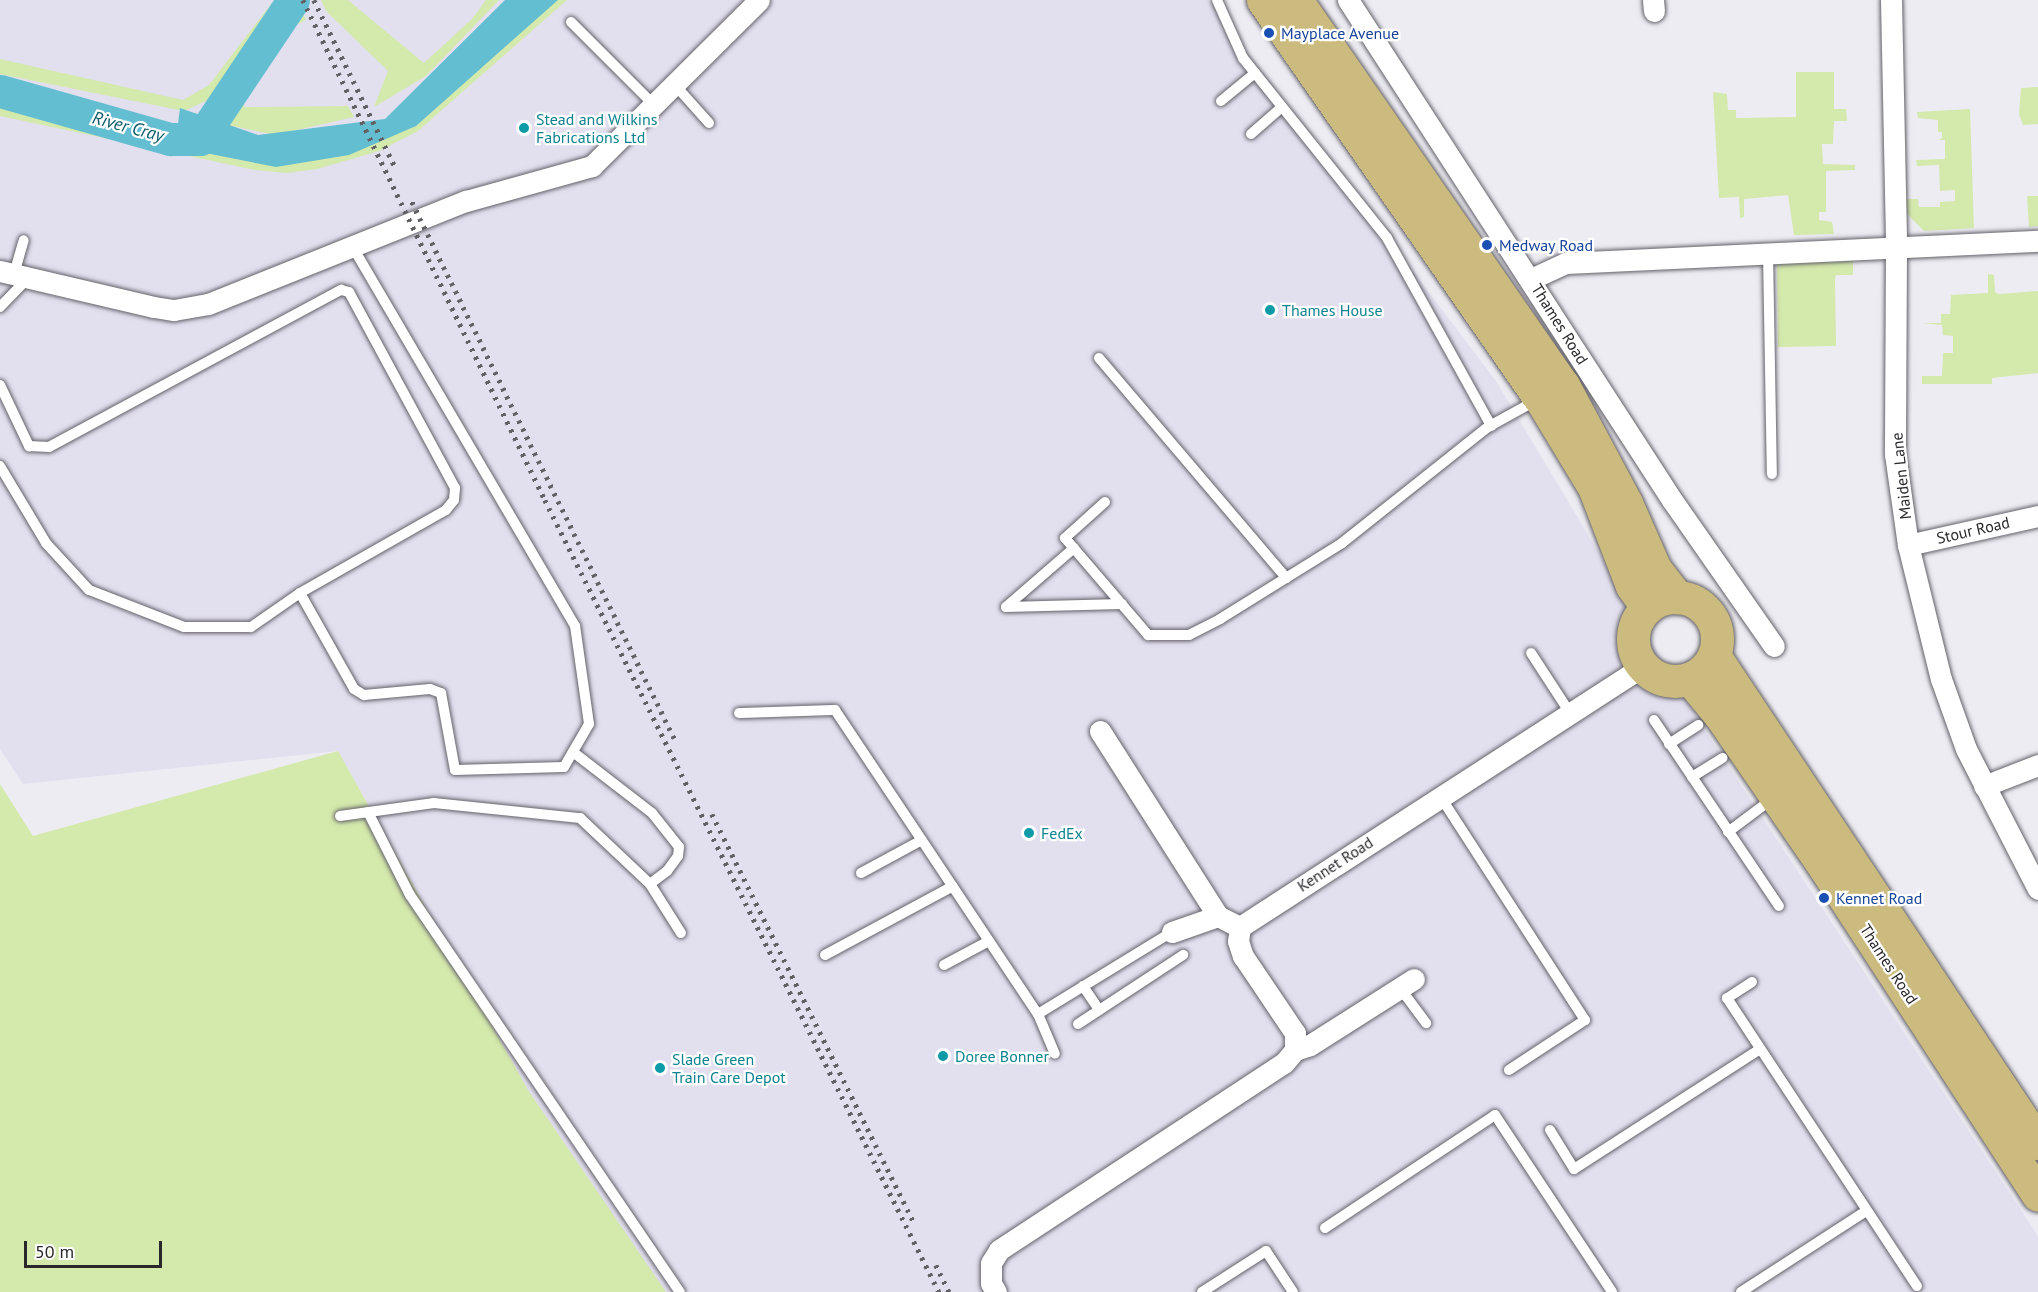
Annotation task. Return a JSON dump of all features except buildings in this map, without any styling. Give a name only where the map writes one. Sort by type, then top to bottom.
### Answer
[{"type":"main road","points":[[1263,0],[1540,398],[1594,487],[1632,586],[1647,607]]},
{"type":"main road","name":"Thames Road","points":[[1296,0],[1563,385],[1626,503],[1655,569],[1677,597],[1692,600],[1712,617],[1718,640],[1714,657],[2038,1143]]},
{"type":"main road","points":[[1677,597],[1659,600],[1647,607],[1635,624],[1632,643],[1643,666],[1660,680],[1691,680],[1706,669],[1714,657]]},
{"type":"main road","name":"Thames Road","points":[[1691,680],[1720,716],[1825,868],[2038,1195]]},
{"type":"street","points":[[14,274],[154,307],[194,308],[466,201],[592,166],[759,0]]},
{"type":"street","name":"Thames Road","points":[[1348,0],[1531,279],[1672,500],[1774,646]]},
{"type":"street","name":"Maiden Lane","points":[[1891,0],[1896,248],[1895,454],[1908,545],[1941,679],[1984,786],[2038,889]]},
{"type":"street","points":[[1531,279],[1566,263],[2038,241]]},
{"type":"street","name":"Stour Road","points":[[1908,545],[2038,516]]},
{"type":"street","name":"Kennet Road","points":[[1240,927],[1643,666]]},
{"type":"street","points":[[1100,731],[1218,916],[1240,927],[1238,941],[1243,956],[1295,1033],[1295,1050]]},
{"type":"street","points":[[1984,786],[2038,765]]},
{"type":"street","points":[[1172,932],[1218,916]]},
{"type":"street","points":[[996,1292],[991,1283],[991,1263],[999,1250],[1284,1063],[1295,1050],[1310,1045],[1407,983]]},
{"type":"lane","points":[[1217,0],[1243,58],[1387,237],[1491,426]]},
{"type":"lane","points":[[571,22],[653,104]]},
{"type":"lane","points":[[1221,102],[1255,73]]},
{"type":"lane","points":[[675,84],[710,123]]},
{"type":"lane","points":[[1251,134],[1282,107]]},
{"type":"lane","points":[[0,307],[14,274],[24,240]]},
{"type":"lane","points":[[300,593],[354,689],[364,695],[430,689],[441,693],[455,770],[564,767],[589,724],[575,626],[352,246]]},
{"type":"lane","points":[[1768,254],[1772,474]]},
{"type":"lane","points":[[0,385],[29,446],[49,447],[341,290],[349,292],[455,488],[454,500],[446,510],[300,593],[251,627],[184,627],[140,612],[89,590],[46,543],[0,466]]},
{"type":"lane","points":[[1099,358],[1286,578]]},
{"type":"lane","points":[[1105,502],[1065,538],[1148,634],[1189,634],[1342,543],[1491,426],[1540,398]]},
{"type":"lane","points":[[1074,548],[1006,607],[1122,604]]},
{"type":"lane","points":[[1531,653],[1570,713]]},
{"type":"lane","points":[[739,713],[836,710],[1038,1014],[1055,1054]]},
{"type":"lane","points":[[1654,720],[1779,906]]},
{"type":"lane","points":[[1669,744],[1698,725]]},
{"type":"lane","points":[[573,752],[652,813],[679,847],[678,856],[667,871],[650,884]]},
{"type":"lane","points":[[1692,777],[1723,758]]},
{"type":"lane","points":[[1440,796],[1586,1020],[1509,1070]]},
{"type":"lane","points":[[1728,832],[1774,797]]},
{"type":"lane","points":[[340,816],[434,803],[580,818],[650,884],[681,933]]},
{"type":"lane","points":[[368,812],[410,895],[680,1292]]},
{"type":"lane","points":[[861,873],[922,840]]},
{"type":"lane","points":[[825,955],[953,886]]},
{"type":"lane","points":[[1038,1014],[1172,932]]},
{"type":"lane","points":[[944,965],[989,941]]},
{"type":"lane","points":[[1078,1024],[1183,955]]},
{"type":"lane","points":[[1752,982],[1728,998],[1917,1286]]},
{"type":"lane","points":[[1407,983],[1425,1023]]},
{"type":"lane","points":[[1083,986],[1099,1010]]},
{"type":"lane","points":[[1550,1130],[1574,1169],[1760,1049]]},
{"type":"lane","points":[[1325,1228],[1495,1115],[1612,1292]]},
{"type":"lane","points":[[1741,1292],[1866,1211]]},
{"type":"lane","points":[[1202,1292],[1266,1251],[1293,1292]]},
{"type":"shaded area","points":[[0,0],[1208,0],[1496,381],[1704,729],[2038,1236],[2038,1292],[641,1292],[338,751],[23,784],[0,749]]},
{"type":"green space","points":[[274,0],[208,100],[184,111],[0,74],[0,59],[183,100],[209,85]]},
{"type":"green space","points":[[296,0],[306,20],[275,36],[244,82],[244,107],[348,106],[354,117],[275,135],[209,121]]},
{"type":"green space","points":[[321,0],[348,0],[424,63],[472,19],[486,0],[499,0],[426,76],[374,107],[388,71],[326,11]]},
{"type":"green space","points":[[547,0],[567,0],[418,131],[379,151],[317,169],[287,173],[255,170],[0,116],[0,102],[236,156],[352,149]]},
{"type":"green space","points":[[1796,72],[1834,72],[1834,109],[1846,109],[1847,121],[1834,121],[1833,144],[1822,144],[1823,164],[1855,165],[1855,170],[1826,171],[1826,212],[1819,212],[1819,220],[1832,222],[1834,234],[1794,235],[1788,195],[1744,199],[1744,217],[1740,218],[1739,197],[1719,198],[1713,92],[1727,94],[1728,110],[1736,110],[1736,118],[1796,117]]},
{"type":"green space","points":[[2038,87],[2038,124],[2023,125],[2019,114],[2021,88]]},
{"type":"green space","points":[[1970,109],[1974,228],[1924,231],[1905,212],[1905,199],[1918,199],[1919,207],[1940,207],[1940,202],[1955,201],[1955,190],[1940,191],[1939,165],[1917,166],[1916,160],[1945,159],[1945,140],[1938,140],[1942,138],[1942,132],[1938,132],[1938,120],[1918,118],[1917,112]]},
{"type":"green space","points":[[2027,196],[2038,196],[2038,226],[2029,227]]},
{"type":"green space","points":[[1853,259],[1853,275],[1836,275],[1835,279],[1836,346],[1778,347],[1777,263]]},
{"type":"green space","points":[[1988,274],[1994,275],[1995,292],[1999,294],[2038,291],[2038,373],[1992,378],[1992,384],[1922,384],[1922,376],[1942,376],[1943,353],[1953,353],[1953,336],[1943,335],[1942,325],[1922,323],[1941,323],[1941,314],[1950,314],[1951,295],[1988,293]]},
{"type":"green space","points":[[338,751],[528,1090],[666,1292],[0,1292],[0,784],[33,836]]},
{"type":"water","points":[[505,0],[558,0],[416,126],[349,155],[276,167],[175,147],[180,108],[258,135],[385,119]]},
{"type":"waterway","name":"River Cray","points":[[0,91],[170,139],[200,139],[293,0]]},
{"type":"railway","points":[[303,0],[545,500],[939,1292]]},
{"type":"railway","points":[[314,0],[395,167]]},
{"type":"railway","points":[[412,202],[677,744]]},
{"type":"railway","points":[[712,814],[914,1222]]},
{"type":"railway","points":[[936,1265],[949,1292]]},
{"type":"place","name":"Mayplace Avenue","points":[[1269,33]]},
{"type":"place","name":"Stead and Wilkins Fabrications Ltd","points":[[524,128]]},
{"type":"place","name":"Medway Road","points":[[1487,245]]},
{"type":"place","name":"Thames House","points":[[1270,310]]},
{"type":"place","name":"FedEx","points":[[1029,833]]},
{"type":"place","name":"Kennet Road","points":[[1824,898]]},
{"type":"place","name":"Doree Bonner","points":[[943,1056]]},
{"type":"place","name":"Slade Green Train Care Depot","points":[[660,1068]]}]
